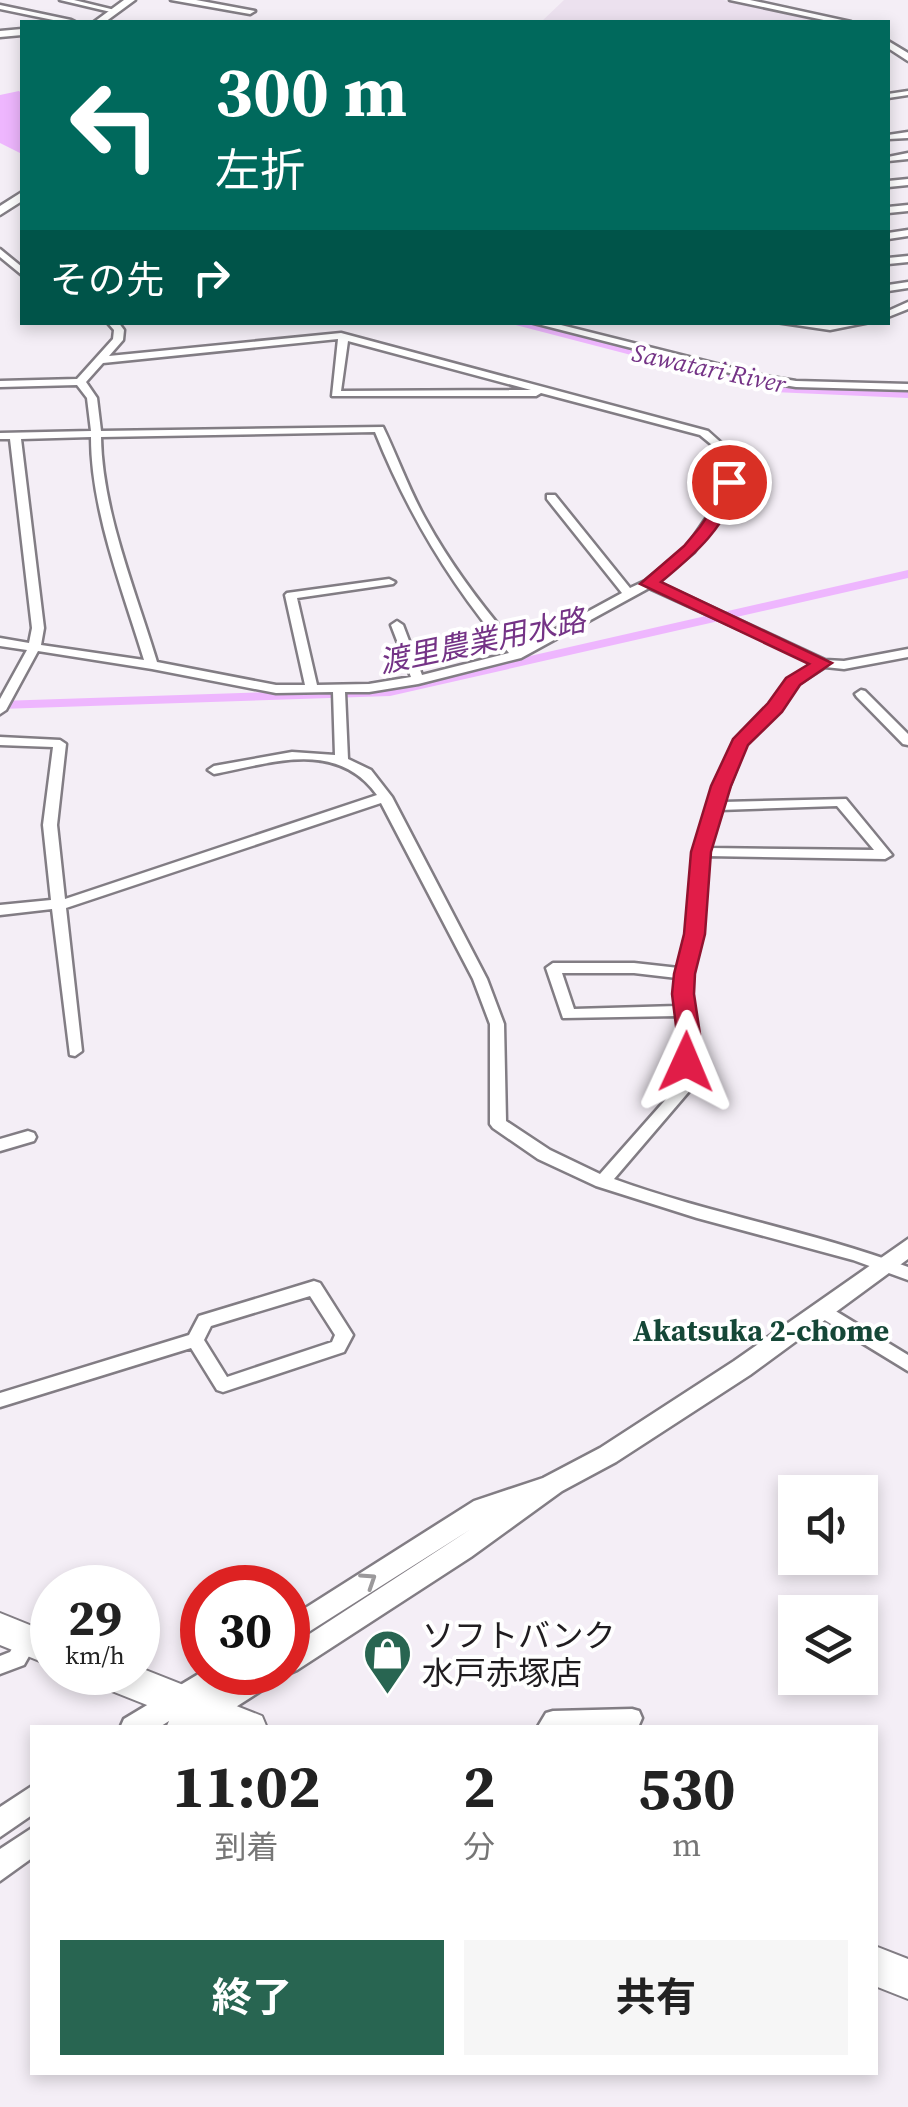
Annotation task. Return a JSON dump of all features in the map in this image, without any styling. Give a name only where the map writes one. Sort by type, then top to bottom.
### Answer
[{"type":"highway","points":[[154,1695],[188,1712],[238,1725]]},
{"type":"highway","points":[[878,1967],[908,1979]]},
{"type":"street","points":[[64,0],[115,11]]},
{"type":"street","points":[[102,20],[130,0]]},
{"type":"street","points":[[176,0],[250,10]]},
{"type":"street","points":[[242,20],[260,0]]},
{"type":"street","points":[[735,0],[836,20]]},
{"type":"street","points":[[0,8],[61,20]]},
{"type":"street","points":[[0,252],[20,270]]},
{"type":"street","points":[[0,384],[80,382],[103,360],[120,335],[116,325]]},
{"type":"street","points":[[546,325],[765,379],[908,387]]},
{"type":"street","points":[[810,325],[844,325]]},
{"type":"street","points":[[0,642],[276,689],[339,693],[418,680],[517,655],[554,638],[627,592],[649,584],[690,550],[725,502],[729,482],[722,448],[712,437],[343,338],[103,360]]},
{"type":"street","points":[[343,338],[336,394],[484,396],[550,391]]},
{"type":"street","points":[[80,382],[94,402],[95,437],[111,527],[152,665]]},
{"type":"street","points":[[0,436],[380,429],[403,494],[424,529],[485,620],[517,655]]},
{"type":"street","points":[[1,707],[34,648],[39,612],[15,436]]},
{"type":"street","points":[[550,497],[627,592]]},
{"type":"street","points":[[312,690],[291,595],[390,582]]},
{"type":"street","points":[[649,584],[823,663],[844,665],[908,653]]},
{"type":"street","points":[[397,626],[418,680]]},
{"type":"street","points":[[602,1182],[682,1089],[688,1034],[684,974],[694,934],[701,852],[740,743],[775,708],[793,682],[823,663]]},
{"type":"street","points":[[339,693],[342,760]]},
{"type":"street","points":[[861,694],[908,741]]},
{"type":"street","points":[[0,742],[60,744],[50,825],[76,1051]]},
{"type":"street","points":[[214,770],[298,756],[342,760],[366,773],[386,797],[480,980],[496,1024],[498,1124],[524,1144],[625,1192],[908,1274]]},
{"type":"street","points":[[0,910],[58,905],[386,797]]},
{"type":"street","points":[[701,852],[885,856],[841,802],[715,806]]},
{"type":"street","points":[[684,974],[634,968],[553,968],[568,1014],[686,1012]]},
{"type":"street","points":[[0,1145],[28,1137]]},
{"type":"street","points":[[310,1648],[553,1484],[608,1455],[824,1311],[908,1247]]},
{"type":"street","points":[[0,1400],[195,1340],[204,1321],[314,1288],[344,1335],[338,1347],[223,1385],[195,1340]]},
{"type":"street","points":[[824,1311],[908,1364]]},
{"type":"street","points":[[310,1619],[483,1508],[511,1495],[553,1484]]},
{"type":"street","points":[[0,1665],[17,1660],[27,1640]]},
{"type":"street","points":[[143,1725],[188,1712],[222,1695]]},
{"type":"street","points":[[549,1725],[553,1720],[632,1718]]},
{"type":"street","points":[[0,1824],[30,1801]]},
{"type":"street","points":[[0,1867],[30,1843]]},
{"type":"shaded area","points":[[564,0],[723,0],[827,20],[543,20]]},
{"type":"shaded area","points":[[20,92],[20,153],[0,143],[0,95]]},
{"type":"waterway","name":"Sawatari River","points":[[525,325],[774,386],[908,392]]},
{"type":"waterway","name":"渡里農業用水路","points":[[0,705],[390,692],[908,574]]},
{"type":"place","name":"ソフトバンク 水戸赤塚店","points":[[387,1696]]},
{"type":"district","name":"Akatsuka 2-chome","points":[[761,1330]]},
{"type":"route","points":[[686,1062],[684,974],[694,934],[701,852],[721,786],[740,743],[775,708],[793,682],[823,663],[649,584],[690,550],[706,530],[725,502],[729,482]]}]
